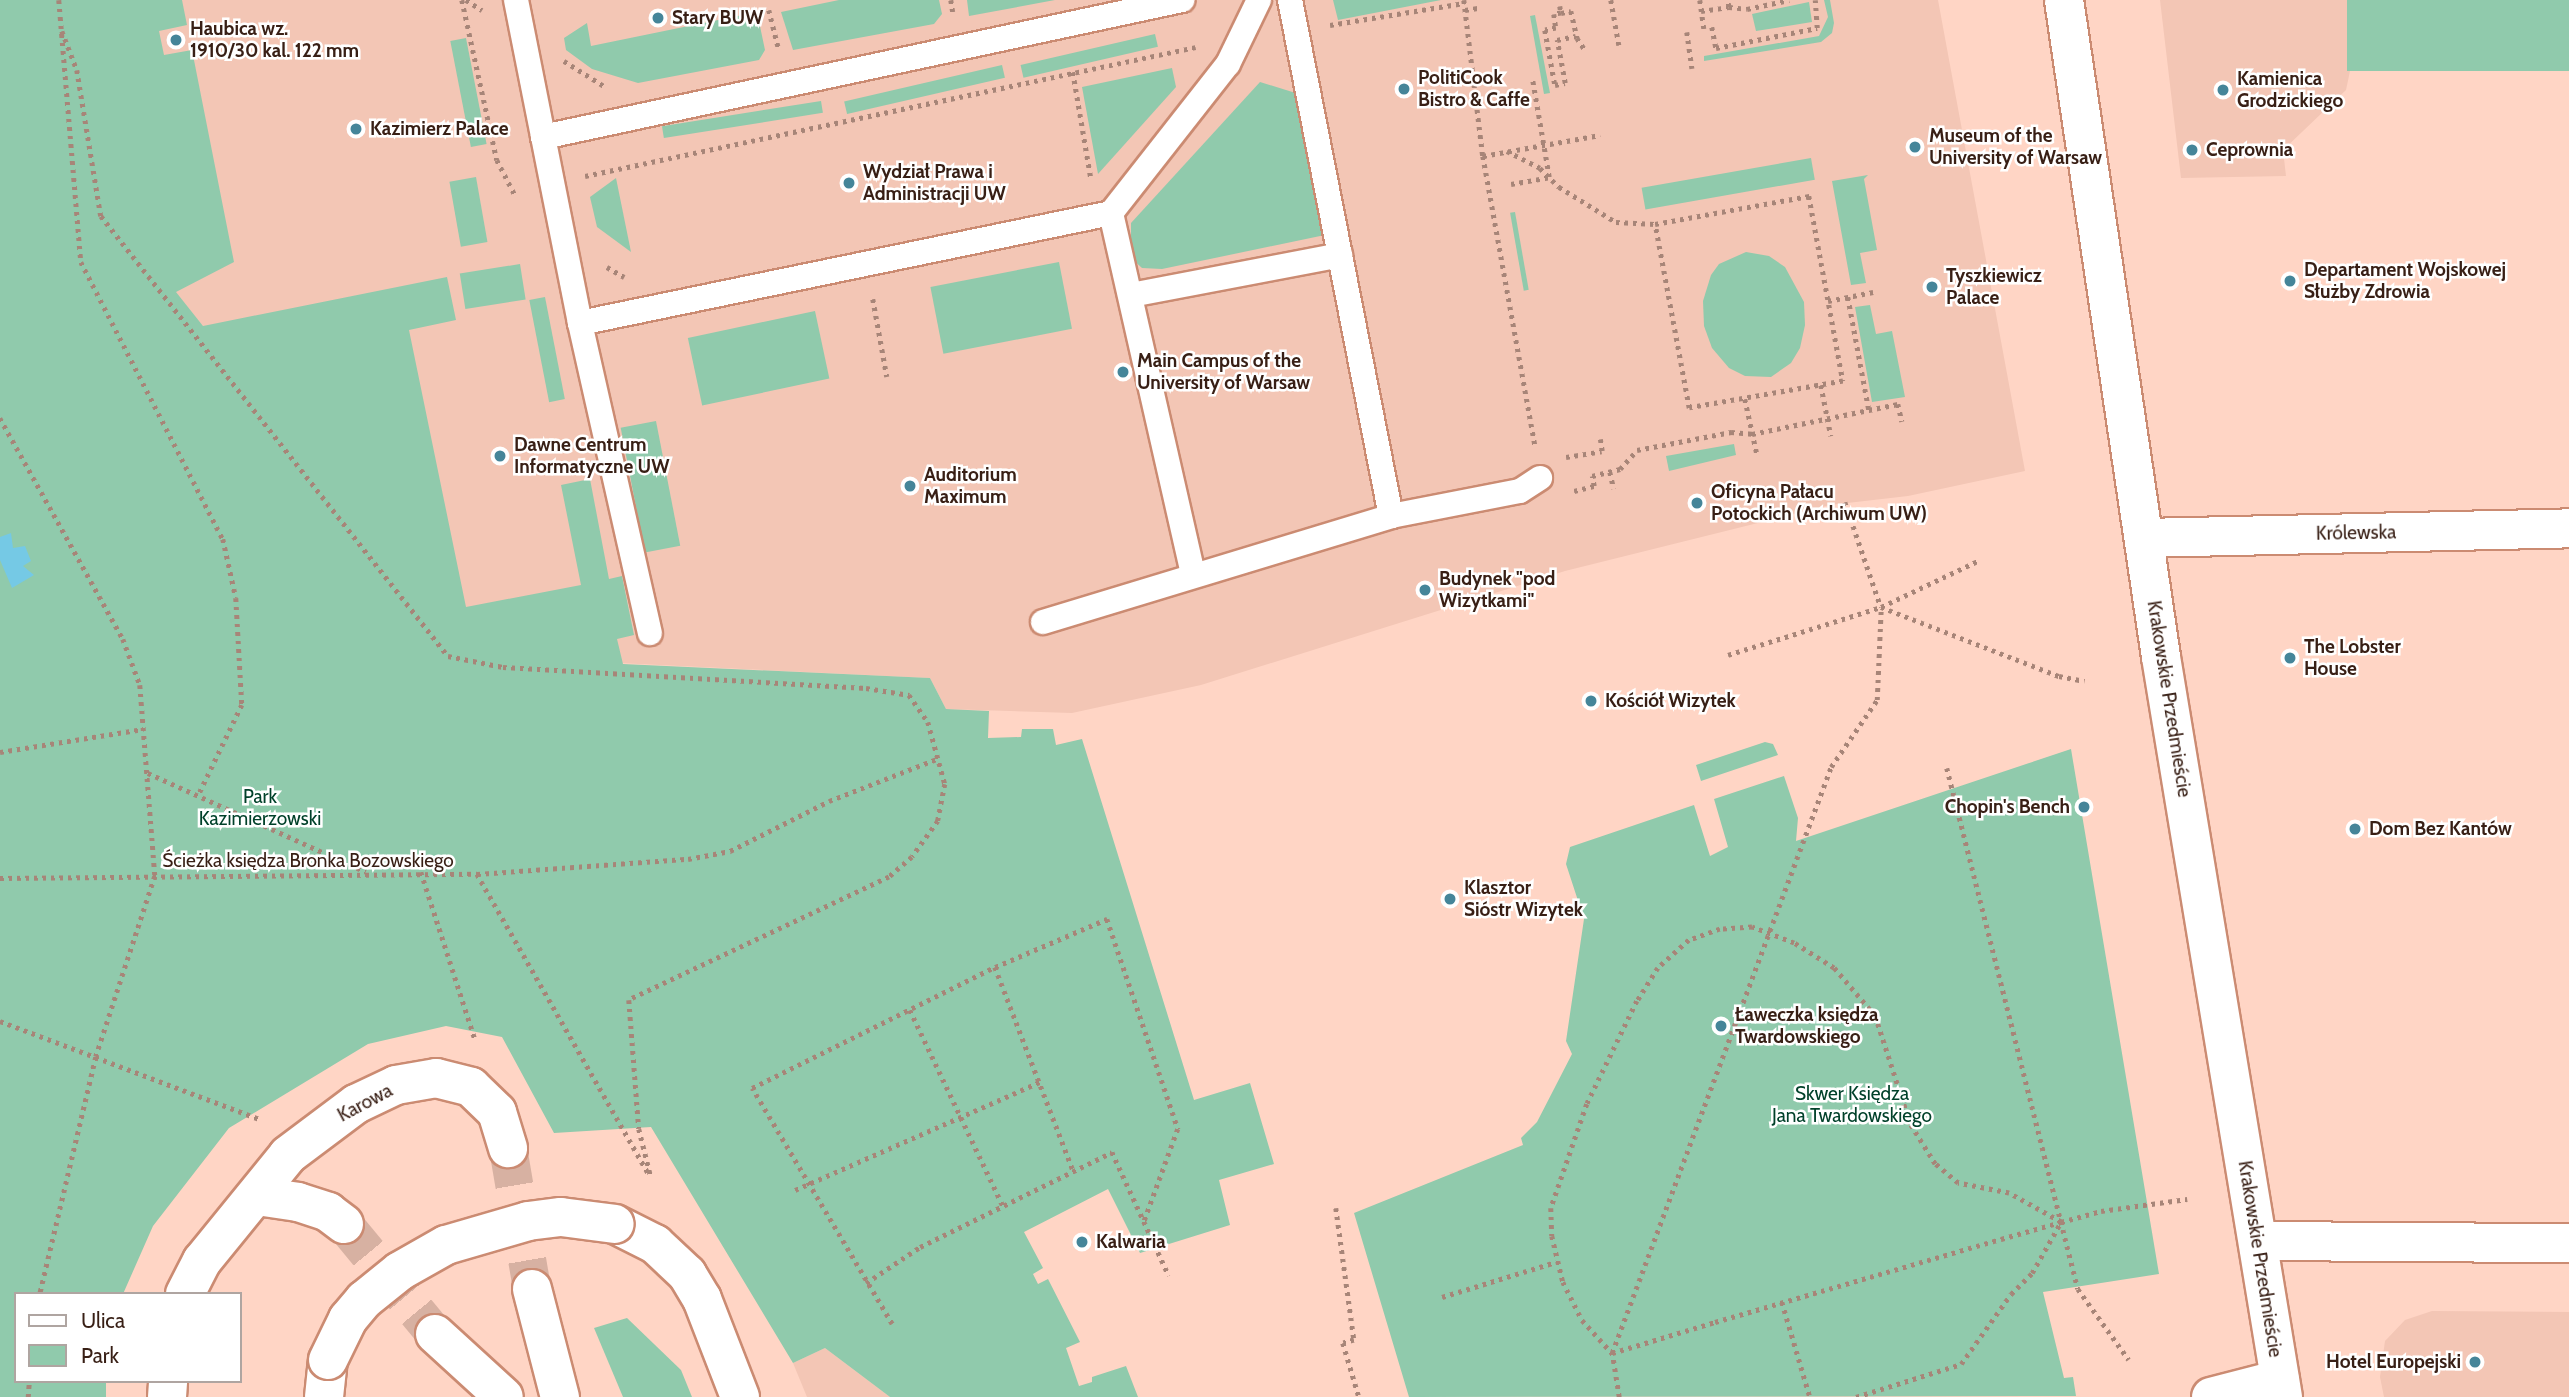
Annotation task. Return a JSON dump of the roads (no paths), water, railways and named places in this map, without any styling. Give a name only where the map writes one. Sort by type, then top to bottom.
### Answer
[{"type":"street","name":"Krakowskie Przedmieście","points":[[2064,0],[2144,538],[2282,1388]]},
{"type":"street","name":"Królewska","points":[[2144,538],[2569,528]]},
{"type":"street","name":"Karowa","points":[[186,1292],[202,1261],[288,1155],[314,1132],[356,1104],[396,1085],[436,1078],[471,1087],[497,1112],[508,1148]]},
{"type":"street","points":[[257,1196],[298,1202],[328,1212],[344,1224]]},
{"type":"street","points":[[326,1379],[348,1319],[364,1300],[400,1271],[446,1245],[528,1220],[561,1217],[615,1224],[655,1244],[687,1273],[702,1299],[740,1397]]},
{"type":"street","points":[[2258,1241],[2569,1244]]},
{"type":"street","points":[[532,1289],[561,1397]]},
{"type":"street","points":[[435,1334],[504,1397]]},
{"type":"street","points":[[2211,1397],[2282,1388]]},
{"type":"lane","points":[[516,0],[580,323],[650,632]]},
{"type":"lane","points":[[543,137],[1182,0]]},
{"type":"lane","points":[[580,323],[1111,212],[1228,64],[1238,38],[1259,0]]},
{"type":"lane","points":[[1290,0],[1391,516]]},
{"type":"lane","points":[[1111,212],[1193,575]]},
{"type":"lane","points":[[1131,295],[1340,255]]},
{"type":"lane","points":[[1043,622],[1391,516],[1520,491],[1539,470]]},
{"type":"water","points":[[11,533],[13,548],[25,546],[31,561],[23,566],[34,575],[12,588],[0,560],[0,537]]},
{"type":"tunnel","points":[[508,1148],[532,1289]]},
{"type":"tunnel","points":[[344,1224],[435,1334]]},
{"type":"place","name":"Stary BUW","points":[[658,18]]},
{"type":"place","name":"Haubica wz. 1910/30 kal. 122 mm","points":[[176,40]]},
{"type":"place","name":"PolitiCook Bistro & Caffe","points":[[1404,89]]},
{"type":"place","name":"Kamienica Grodzickiego","points":[[2223,90]]},
{"type":"place","name":"Kazimierz Palace","points":[[356,129]]},
{"type":"place","name":"Museum of the University of Warsaw","points":[[1915,147]]},
{"type":"place","name":"Ceprownia","points":[[2192,150]]},
{"type":"place","name":"Wydział Prawa i Administracji UW","points":[[849,183]]},
{"type":"place","name":"Departament Wojskowej Służby Zdrowia","points":[[2290,281]]},
{"type":"place","name":"Tyszkiewicz Palace","points":[[1932,287]]},
{"type":"place","name":"Main Campus of the University of Warsaw","points":[[1123,372]]},
{"type":"place","name":"Dawne Centrum Informatyczne UW","points":[[500,456]]},
{"type":"place","name":"Auditorium Maximum","points":[[910,486]]},
{"type":"place","name":"Oficyna Pałacu Potockich (Archiwum UW)","points":[[1697,503]]},
{"type":"place","name":"Budynek \"pod Wizytkami\"","points":[[1425,590]]},
{"type":"place","name":"The Lobster House","points":[[2290,658]]},
{"type":"place","name":"Kościół Wizytek","points":[[1591,701]]},
{"type":"place","name":"Chopin's Bench","points":[[2084,807]]},
{"type":"place","name":"Dom Bez Kantów","points":[[2355,829]]},
{"type":"place","name":"Klasztor Sióstr Wizytek","points":[[1450,899]]},
{"type":"place","name":"Ławeczka księdza Twardowskiego","points":[[1721,1026]]},
{"type":"place","name":"Kalwaria","points":[[1082,1242]]},
{"type":"place","name":"Hotel Europejski","points":[[2475,1362]]},
{"type":"park label","name":"Park Kazimierzowski","points":[[260,808]]},
{"type":"park label","name":"Skwer Księdza Jana Twardowskiego","points":[[1852,1105]]}]
